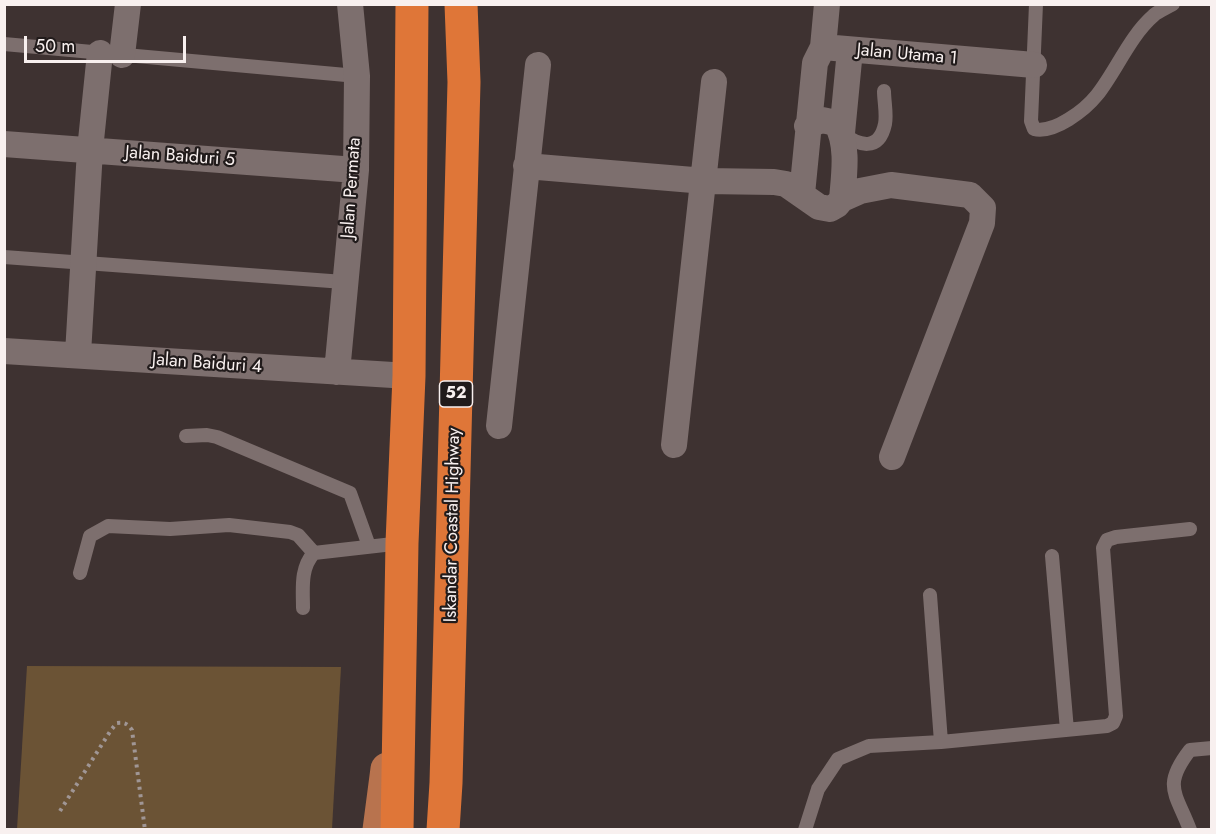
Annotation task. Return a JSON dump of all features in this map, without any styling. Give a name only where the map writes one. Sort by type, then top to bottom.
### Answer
[{"type":"highway","points":[[396,830],[402,543],[409,376],[412,4]]},
{"type":"highway","name":"Iskandar Coastal Highway","points":[[443,830],[464,82],[461,4]]},
{"type":"main road","points":[[379,830],[399,675]]},
{"type":"street","points":[[78,354],[90,150],[111,54],[128,4]]},
{"type":"street","name":"Jalan Permata","points":[[337,372],[356,170],[357,76],[350,4]]},
{"type":"street","points":[[802,194],[815,63],[823,47],[827,4]]},
{"type":"street","name":"Jalan Utama 1","points":[[823,47],[1034,66]]},
{"type":"street","points":[[842,199],[844,178],[842,133],[850,50]]},
{"type":"street","points":[[499,426],[538,65]]},
{"type":"street","points":[[674,445],[705,181],[714,82]]},
{"type":"street","points":[[807,126],[822,120],[836,123],[842,133]]},
{"type":"street","name":"Jalan Baiduri 5","points":[[4,144],[356,170]]},
{"type":"street","points":[[526,166],[705,181],[774,182],[786,184],[819,207],[830,209],[842,199],[860,190],[891,185],[970,195],[983,208],[982,224],[892,457]]},
{"type":"street","name":"Jalan Baiduri 4","points":[[4,351],[409,376]]},
{"type":"lane","points":[[1036,4],[1031,121],[1034,129],[1041,130],[1068,120],[1096,96],[1132,42],[1154,15],[1173,4]]},
{"type":"lane","points":[[4,44],[357,76]]},
{"type":"lane","points":[[842,133],[863,145],[872,144],[880,137],[885,124],[884,91]]},
{"type":"lane","points":[[4,257],[344,282]]},
{"type":"lane","points":[[186,436],[217,437],[350,493],[369,546]]},
{"type":"lane","points":[[80,573],[90,536],[108,526],[170,529],[229,525],[290,532],[298,535],[314,553]]},
{"type":"lane","points":[[806,830],[818,789],[838,759],[869,746],[941,742],[1107,726],[1113,723],[1116,716],[1103,548],[1107,540],[1116,537],[1190,529]]},
{"type":"lane","points":[[303,608],[304,570],[314,553],[402,543]]},
{"type":"lane","points":[[1052,556],[1067,730]]},
{"type":"lane","points":[[930,595],[941,742]]},
{"type":"lane","points":[[1190,830],[1175,797],[1173,782],[1177,766],[1190,750],[1212,748]]},
{"type":"path","points":[[60,811],[111,730],[117,723],[123,722],[128,724],[132,730],[145,830]]},
{"type":"shaded area","points":[[27,666],[341,667],[332,829],[17,829]]}]
